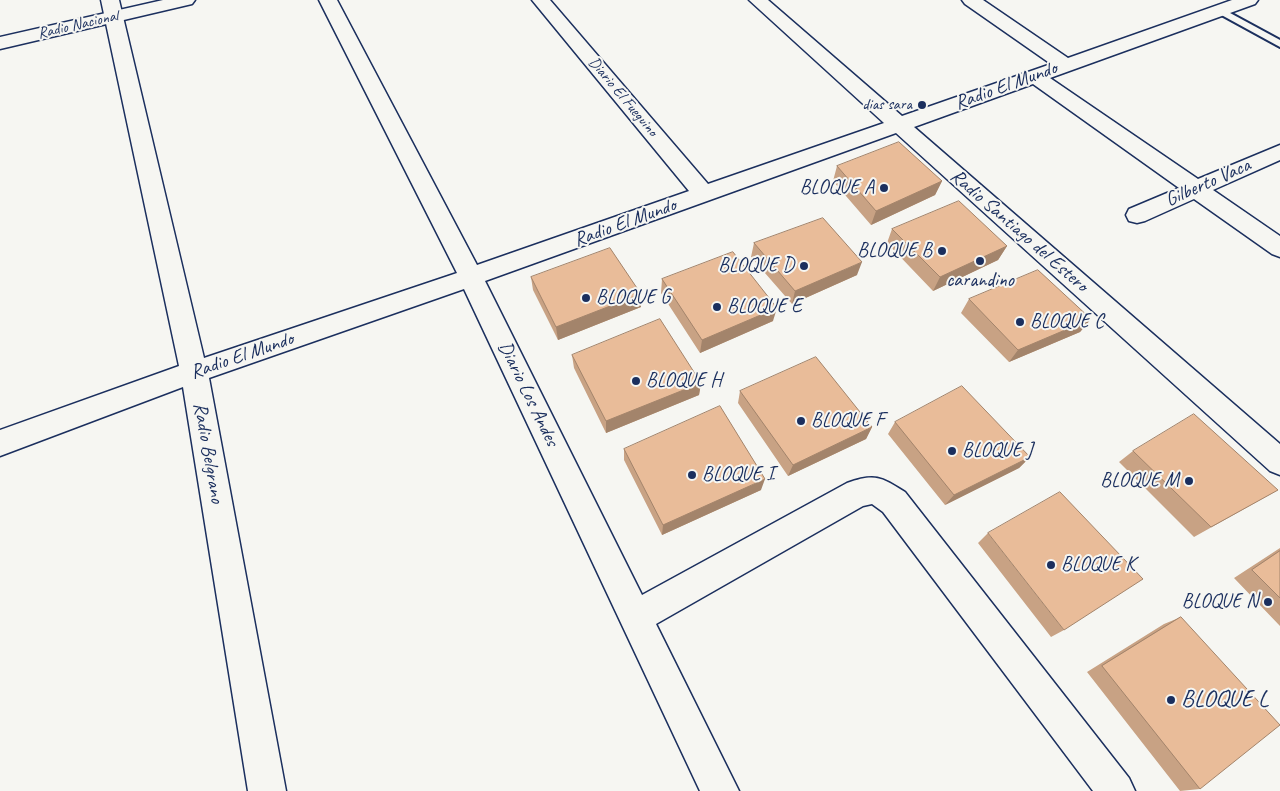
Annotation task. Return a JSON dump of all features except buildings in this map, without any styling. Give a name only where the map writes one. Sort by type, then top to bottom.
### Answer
[{"type":"street","name":"Radio Nacional","points":[[0,43],[111,8],[186,0]]},
{"type":"street","name":"Diario Los Andes","points":[[328,0],[471,277],[720,791]]},
{"type":"street","name":"Diario El Fueguino","points":[[541,0],[704,194]]},
{"type":"street","name":"Radio Santiago del Estero","points":[[758,0],[1280,462]]},
{"type":"street","points":[[971,0],[1066,65]]},
{"type":"street","name":"Radio El Mundo","points":[[0,443],[194,372],[471,277],[1066,65],[1207,10],[1249,0]]},
{"type":"street","name":"Radio Belgrano","points":[[111,8],[194,372],[266,791]]},
{"type":"street","points":[[1035,76],[1280,248]]},
{"type":"street","name":"Gilberto Vaca","points":[[1137,215],[1280,152]]},
{"type":"street","points":[[636,617],[858,493],[876,490],[894,502],[1116,791]]},
{"type":"lane","points":[[1207,10],[1280,44]]},
{"type":"place","name":"dias sara","points":[[922,105]]},
{"type":"place","name":"BLOQUE A","points":[[884,188]]},
{"type":"place","name":"BLOQUE B","points":[[942,251]]},
{"type":"place","name":"carandino","points":[[980,261]]},
{"type":"place","name":"BLOQUE D","points":[[804,266]]},
{"type":"place","name":"BLOQUE G","points":[[586,298]]},
{"type":"place","name":"BLOQUE E","points":[[717,307]]},
{"type":"place","name":"BLOQUE C","points":[[1020,322]]},
{"type":"place","name":"BLOQUE H","points":[[636,381]]},
{"type":"place","name":"BLOQUE F","points":[[801,421]]},
{"type":"place","name":"BLOQUE J","points":[[952,451]]},
{"type":"place","name":"BLOQUE I","points":[[692,475]]},
{"type":"place","name":"BLOQUE M","points":[[1189,481]]},
{"type":"place","name":"BLOQUE K","points":[[1051,565]]},
{"type":"place","name":"BLOQUE N","points":[[1268,602]]},
{"type":"place","name":"BLOQUE L","points":[[1171,700]]}]
